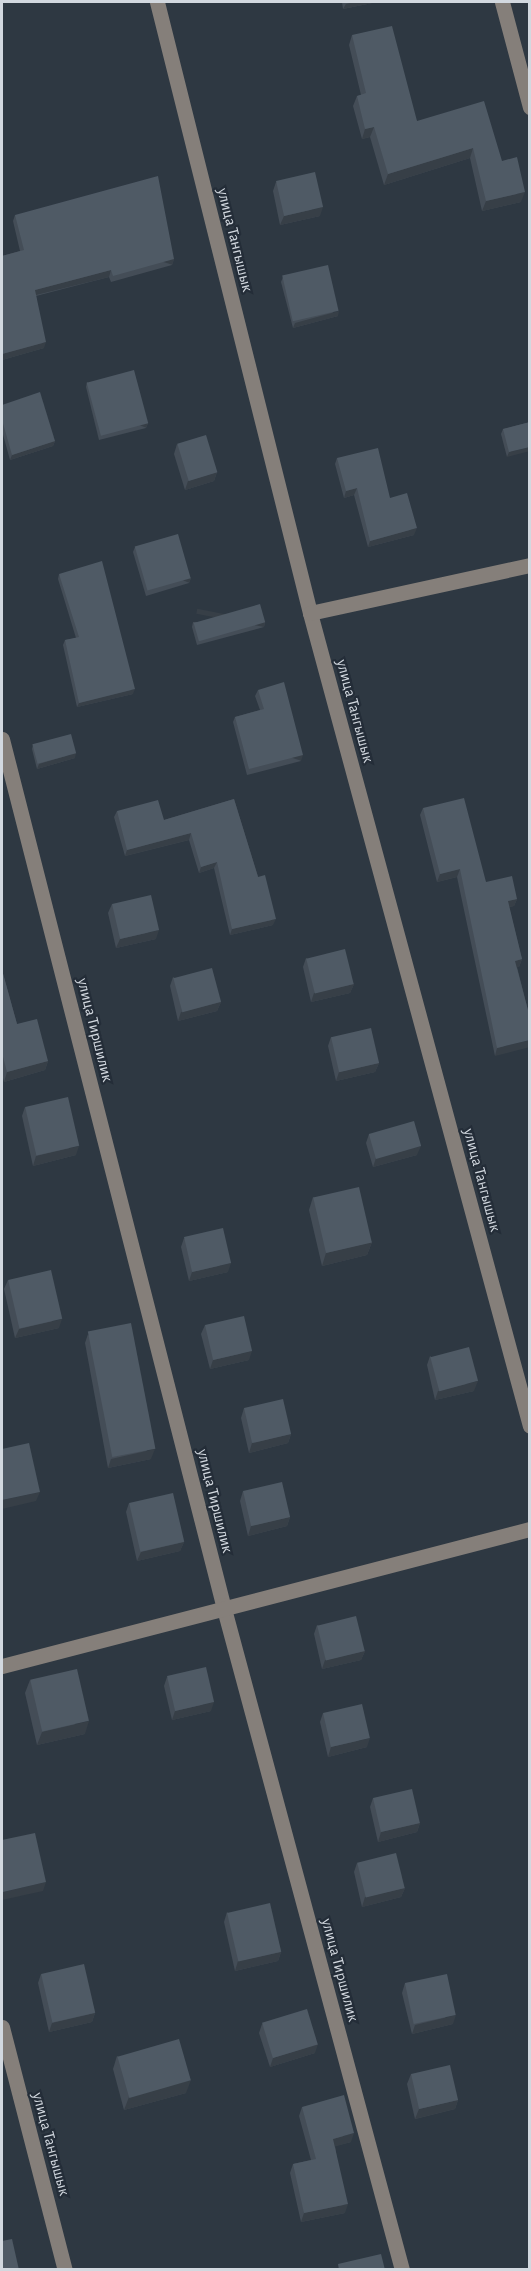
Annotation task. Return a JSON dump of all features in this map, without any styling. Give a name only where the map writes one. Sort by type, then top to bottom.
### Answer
[{"type":"street","name":"улица Тангышык","points":[[157,2],[310,613],[530,1426]]},
{"type":"street","points":[[502,2],[530,106]]},
{"type":"street","points":[[310,613],[530,565]]},
{"type":"street","name":"улица Тиршилик","points":[[2,739],[223,1605],[402,2270]]},
{"type":"street","points":[[2,1666],[223,1605],[530,1529]]},
{"type":"street","name":"улица Тангышык","points":[[2,2027],[65,2270]]},
{"type":"building","points":[[392,26],[417,121],[484,101],[502,161],[517,157],[525,192],[486,201],[473,148],[388,174],[374,127],[365,129],[357,96],[366,93],[352,35]]},
{"type":"building","points":[[315,172],[323,207],[284,216],[276,181]]},
{"type":"building","points":[[158,176],[174,259],[113,276],[111,270],[35,290],[46,342],[2,354],[2,256],[24,250],[15,215]]},
{"type":"building","points":[[328,265],[339,311],[293,321],[282,276]]},
{"type":"building","points":[[134,370],[148,423],[101,436],[87,383]]},
{"type":"building","points":[[40,392],[55,441],[12,455],[2,420],[2,405]]},
{"type":"building","points":[[530,422],[530,447],[509,452],[503,429]]},
{"type":"building","points":[[206,435],[217,472],[189,481],[177,444]]},
{"type":"building","points":[[378,448],[390,498],[407,493],[417,528],[370,541],[357,488],[346,491],[337,458]]},
{"type":"building","points":[[178,534],[191,578],[147,591],[135,546]]},
{"type":"building","points":[[102,561],[135,689],[79,703],[65,640],[79,637],[59,574]]},
{"type":"building","points":[[260,604],[265,622],[199,641],[194,623]]},
{"type":"building","points":[[284,682],[303,755],[249,769],[235,717],[264,709],[258,690]]},
{"type":"building","points":[[71,734],[76,753],[38,764],[32,744]]},
{"type":"building","points":[[464,798],[486,882],[512,876],[517,899],[508,901],[522,959],[515,961],[530,1018],[530,1040],[497,1048],[460,869],[440,874],[423,808]]},
{"type":"building","points":[[234,799],[258,877],[265,875],[276,919],[232,929],[217,862],[201,867],[191,833],[127,850],[117,811],[158,800],[164,820]]},
{"type":"building","points":[[151,895],[159,930],[120,939],[112,904]]},
{"type":"building","points":[[345,949],[354,984],[315,994],[306,959]]},
{"type":"building","points":[[212,968],[221,1002],[182,1012],[173,978]]},
{"type":"building","points":[[2,970],[17,1024],[37,1019],[48,1061],[7,1072],[2,1053]]},
{"type":"building","points":[[371,1028],[379,1063],[339,1072],[331,1037]]},
{"type":"building","points":[[68,1097],[79,1146],[36,1156],[25,1107]]},
{"type":"building","points":[[414,1121],[421,1146],[376,1159],[369,1134]]},
{"type":"building","points":[[359,1187],[372,1243],[326,1253],[313,1198]]},
{"type":"building","points":[[223,1228],[231,1263],[192,1272],[184,1237]]},
{"type":"building","points":[[51,1270],[62,1319],[19,1329],[8,1280]]},
{"type":"building","points":[[244,1316],[252,1351],[213,1360],[205,1325]]},
{"type":"building","points":[[131,1323],[155,1449],[112,1457],[88,1331]]},
{"type":"building","points":[[469,1347],[478,1381],[439,1391],[430,1357]]},
{"type":"building","points":[[283,1399],[291,1434],[252,1443],[244,1408]]},
{"type":"building","points":[[29,1443],[40,1492],[2,1500],[2,1449]]},
{"type":"building","points":[[282,1482],[290,1517],[251,1526],[243,1491]]},
{"type":"building","points":[[173,1493],[184,1542],[140,1552],[129,1503]]},
{"type":"building","points":[[356,1616],[365,1651],[326,1661],[317,1626]]},
{"type":"building","points":[[206,1667],[214,1702],[175,1711],[167,1676]]},
{"type":"building","points":[[77,1669],[89,1721],[42,1731],[30,1680]]},
{"type":"building","points":[[362,1704],[370,1738],[331,1747],[323,1713]]},
{"type":"building","points":[[412,1789],[420,1823],[381,1832],[373,1798]]},
{"type":"building","points":[[35,1833],[46,1882],[3,1892],[2,1840]]},
{"type":"building","points":[[396,1853],[405,1888],[366,1898],[357,1863]]},
{"type":"building","points":[[270,1903],[281,1952],[238,1962],[227,1913]]},
{"type":"building","points":[[84,1964],[95,2013],[52,2023],[41,1974]]},
{"type":"building","points":[[447,1974],[456,2015],[414,2024],[405,1983]]},
{"type":"building","points":[[307,2009],[318,2044],[273,2058],[262,2023]]},
{"type":"building","points":[[179,2039],[191,2080],[129,2098],[117,2057]]},
{"type":"building","points":[[450,2065],[458,2100],[419,2109],[411,2074]]},
{"type":"building","points":[[344,2095],[354,2133],[333,2139],[348,2204],[304,2213],[293,2164],[316,2159],[302,2107]]},
{"type":"building","points":[[12,2239],[19,2270],[2,2270],[2,2241]]},
{"type":"building","points":[[381,2254],[385,2270],[339,2270],[338,2264]]}]
